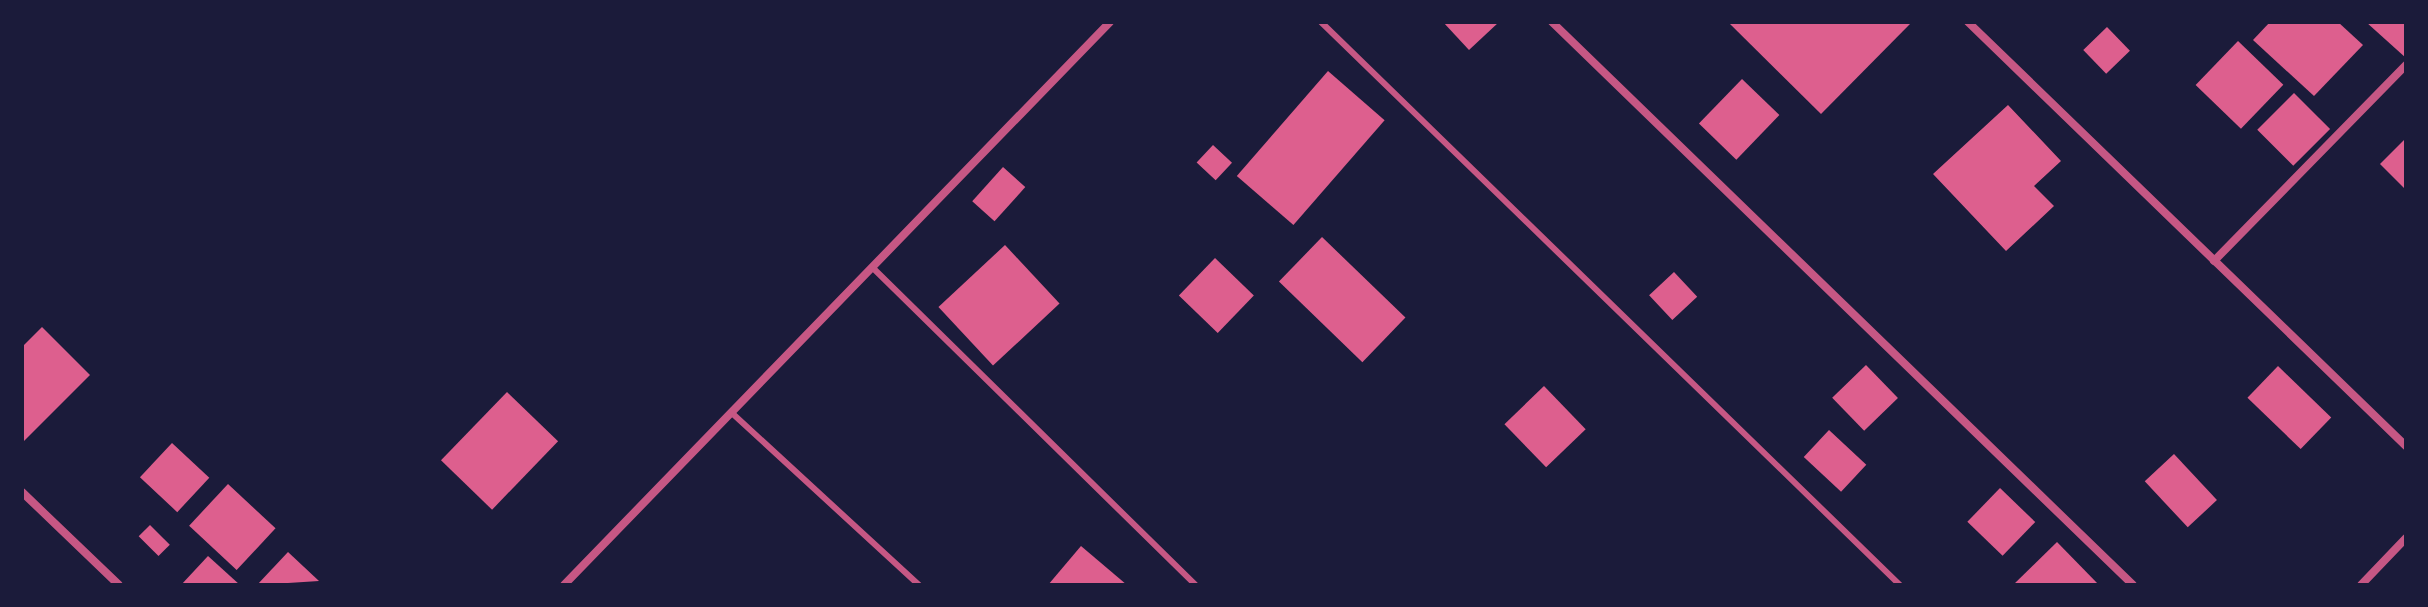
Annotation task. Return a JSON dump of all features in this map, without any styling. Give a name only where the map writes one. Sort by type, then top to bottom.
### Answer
[{"type":"street","points":[[564,585],[875,270],[1110,22]]},
{"type":"street","points":[[1552,22],[2133,585]]},
{"type":"street","points":[[1968,22],[2406,446]]},
{"type":"street","points":[[2214,261],[2406,65]]},
{"type":"street","points":[[22,492],[119,585]]},
{"type":"street","points":[[2361,585],[2406,538]]},
{"type":"lane","points":[[1321,22],[1900,585]]},
{"type":"lane","points":[[875,270],[1195,585]]},
{"type":"lane","points":[[733,414],[919,585]]},
{"type":"building","points":[[1443,22],[1499,22],[1469,50]]},
{"type":"building","points":[[1728,22],[1908,22],[1910,24],[1821,114]]},
{"type":"building","points":[[2270,22],[2338,22],[2363,45],[2314,96],[2253,40]]},
{"type":"building","points":[[2366,22],[2406,22],[2406,58]]},
{"type":"building","points":[[2107,27],[2130,51],[2106,74],[2083,50]]},
{"type":"building","points":[[2238,41],[2283,85],[2241,129],[2196,85]]},
{"type":"building","points":[[1328,71],[1385,120],[1293,225],[1237,176]]},
{"type":"building","points":[[1742,79],[1779,115],[1736,160],[1699,124]]},
{"type":"building","points":[[2294,93],[2330,129],[2293,166],[2257,130]]},
{"type":"building","points":[[2008,105],[2061,161],[2034,186],[2054,206],[2006,251],[1933,174]]},
{"type":"building","points":[[2406,138],[2406,190],[2380,164]]},
{"type":"building","points":[[1213,145],[1232,163],[1216,180],[1197,163]]},
{"type":"building","points":[[1003,167],[1025,187],[995,221],[972,201]]},
{"type":"building","points":[[1322,237],[1405,318],[1362,362],[1279,282]]},
{"type":"building","points":[[1005,245],[1060,304],[993,366],[938,307]]},
{"type":"building","points":[[1215,258],[1254,296],[1218,333],[1179,295]]},
{"type":"building","points":[[1674,272],[1697,297],[1672,320],[1649,295]]},
{"type":"building","points":[[42,327],[90,375],[22,443],[22,347]]},
{"type":"building","points":[[1866,365],[1898,398],[1864,431],[1832,398]]},
{"type":"building","points":[[2278,366],[2331,417],[2301,449],[2247,398]]},
{"type":"building","points":[[1544,386],[1586,429],[1546,467],[1504,424]]},
{"type":"building","points":[[507,392],[558,441],[492,510],[441,460]]},
{"type":"building","points":[[1829,430],[1866,465],[1841,492],[1804,457]]},
{"type":"building","points":[[172,443],[209,478],[177,512],[140,477]]},
{"type":"building","points":[[2174,454],[2217,500],[2188,527],[2145,481]]},
{"type":"building","points":[[228,484],[276,528],[237,570],[189,526]]},
{"type":"building","points":[[2000,488],[2035,522],[2003,556],[1967,522]]},
{"type":"building","points":[[150,525],[170,545],[158,556],[139,536]]},
{"type":"building","points":[[2057,542],[2099,585],[2013,585]]},
{"type":"building","points":[[1081,546],[1127,585],[1048,585]]},
{"type":"building","points":[[288,552],[319,581],[257,585]]},
{"type":"building","points":[[208,556],[240,585],[181,585]]}]
